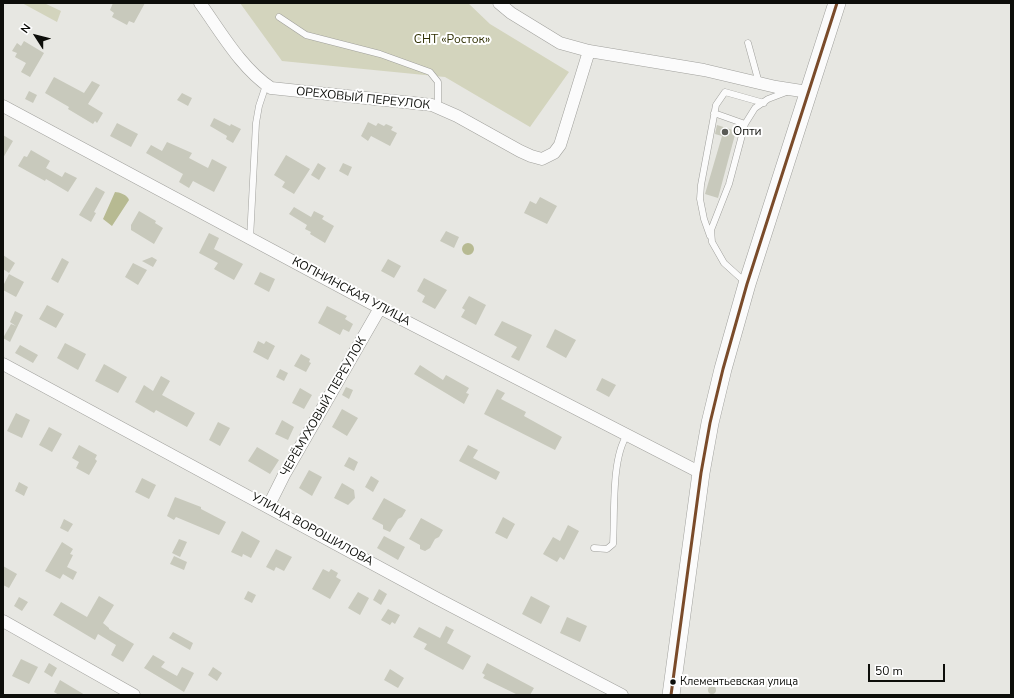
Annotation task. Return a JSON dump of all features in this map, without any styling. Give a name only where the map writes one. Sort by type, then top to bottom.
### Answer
[{"type":"main road","points":[[670,695],[701,473],[710,423],[723,369],[800,91],[837,3]]},
{"type":"street","name":"ОРЕХОВЫЙ ПЕРЕУЛОК","points":[[200,3],[244,64],[271,88],[284,91],[358,96],[412,102],[438,108],[457,116],[520,151],[536,158],[547,158],[554,153],[560,145],[565,133],[589,51]]},
{"type":"street","points":[[499,3],[511,13],[560,43],[589,51],[704,70],[800,91]]},
{"type":"street","name":"КОПНИНСКАЯ УЛИЦА","points":[[3,106],[380,308],[701,473]]},
{"type":"street","name":"ЧЕРЁМУХОВЫЙ ПЕРЕУЛОК","points":[[268,507],[284,475],[380,308]]},
{"type":"street","name":"УЛИЦА ВОРОШИЛОВА","points":[[3,364],[436,598],[622,695]]},
{"type":"street","points":[[3,621],[134,695]]},
{"type":"lane","points":[[279,17],[306,35],[380,54],[430,72],[438,82],[438,108]]},
{"type":"lane","points":[[748,44],[760,83]]},
{"type":"lane","points":[[250,239],[256,123],[259,106],[266,85]]},
{"type":"lane","points":[[712,242],[711,230],[729,184],[745,124],[755,108],[764,102],[800,91]]},
{"type":"lane","points":[[747,284],[724,263],[712,242],[704,219],[700,199],[703,168],[714,113],[720,98],[726,92],[753,101],[764,102]]},
{"type":"lane","points":[[714,113],[745,124]]},
{"type":"lane","points":[[594,548],[607,549],[613,544],[618,461],[621,444],[627,435]]},
{"type":"green space","points":[[22,3],[44,3],[61,11],[57,22]]},
{"type":"green space","name":"СНТ «Росток»","points":[[240,3],[468,3],[490,24],[569,72],[530,127],[445,77],[282,61]]},
{"type":"shaded area","points":[[115,192],[125,195],[129,200],[112,226],[103,219]]},
{"type":"shaded area","points":[[466,243],[470,243],[474,249],[470,255],[466,255],[462,251],[462,247]]},
{"type":"building","points":[[113,3],[145,3],[134,23],[129,21],[127,25],[112,17],[114,13],[110,10]]},
{"type":"building","points":[[24,41],[44,53],[30,77],[21,72],[26,63],[15,57],[17,53],[12,51],[17,43],[21,46]]},
{"type":"building","points":[[54,77],[84,93],[92,81],[100,85],[88,104],[103,113],[97,123],[95,121],[93,124],[68,109],[69,107],[45,93]]},
{"type":"building","points":[[29,91],[37,95],[33,103],[25,99]]},
{"type":"building","points":[[182,93],[192,98],[188,106],[177,100]]},
{"type":"building","points":[[214,118],[230,126],[231,124],[241,129],[233,143],[226,139],[227,136],[210,126]]},
{"type":"building","points":[[368,122],[376,126],[378,123],[384,126],[386,124],[393,127],[391,130],[397,133],[390,146],[371,136],[368,141],[361,136]]},
{"type":"building","points":[[117,123],[138,134],[131,147],[110,136]]},
{"type":"building","points":[[717,125],[736,131],[718,198],[705,194],[722,136],[715,134]]},
{"type":"building","points":[[3,135],[13,141],[3,158]]},
{"type":"building","points":[[167,142],[192,153],[189,158],[208,168],[212,159],[227,167],[214,192],[193,181],[189,188],[179,182],[183,174],[146,153],[151,145],[162,151]]},
{"type":"building","points":[[31,150],[50,161],[46,168],[62,177],[65,172],[77,178],[68,192],[46,179],[45,181],[18,166],[24,156],[27,157]]},
{"type":"building","points":[[286,155],[310,169],[294,194],[282,187],[285,182],[274,175]]},
{"type":"building","points":[[318,163],[326,168],[319,180],[311,175]]},
{"type":"building","points":[[343,163],[352,167],[348,176],[339,171]]},
{"type":"building","points":[[96,187],[105,192],[94,212],[96,213],[91,222],[79,215]]},
{"type":"building","points":[[540,197],[557,206],[547,224],[524,213],[530,201],[536,204]]},
{"type":"building","points":[[294,207],[311,217],[314,211],[324,216],[322,219],[334,226],[325,243],[310,234],[311,232],[305,229],[307,225],[289,214]]},
{"type":"building","points":[[139,211],[156,221],[155,223],[163,228],[154,244],[131,230],[131,225]]},
{"type":"building","points":[[446,231],[459,237],[454,248],[440,241]]},
{"type":"building","points":[[209,233],[219,238],[214,249],[243,264],[234,280],[214,269],[218,263],[199,253]]},
{"type":"building","points":[[3,255],[15,263],[9,273],[3,269]]},
{"type":"building","points":[[152,257],[157,260],[153,267],[142,261]]},
{"type":"building","points":[[62,258],[69,262],[58,283],[51,279]]},
{"type":"building","points":[[388,259],[401,266],[394,278],[381,271]]},
{"type":"building","points":[[133,263],[147,270],[138,285],[125,277]]},
{"type":"building","points":[[260,272],[275,279],[269,292],[254,284]]},
{"type":"building","points":[[9,274],[24,282],[16,297],[3,290],[3,286]]},
{"type":"building","points":[[424,278],[447,290],[435,309],[422,302],[425,296],[417,291]]},
{"type":"building","points":[[469,296],[486,305],[476,325],[461,317],[465,310],[462,308]]},
{"type":"building","points":[[47,305],[64,314],[56,328],[39,319]]},
{"type":"building","points":[[327,306],[347,316],[345,319],[353,324],[349,332],[343,329],[340,335],[318,323]]},
{"type":"building","points":[[15,311],[23,315],[10,342],[3,338],[11,324],[16,326],[10,322]]},
{"type":"building","points":[[502,321],[532,335],[519,361],[511,357],[517,347],[494,335]]},
{"type":"building","points":[[555,329],[576,340],[566,358],[546,347]]},
{"type":"building","points":[[258,341],[264,344],[266,341],[275,346],[268,360],[253,352]]},
{"type":"building","points":[[65,343],[86,354],[78,370],[57,358]]},
{"type":"building","points":[[20,345],[38,355],[33,363],[15,353]]},
{"type":"building","points":[[301,354],[310,359],[309,362],[311,363],[306,372],[294,366]]},
{"type":"building","points":[[104,364],[127,377],[118,393],[95,381]]},
{"type":"building","points":[[420,365],[443,380],[446,375],[469,388],[466,393],[469,394],[464,404],[414,374]]},
{"type":"building","points":[[280,369],[288,373],[284,381],[276,377]]},
{"type":"building","points":[[161,376],[170,381],[162,395],[195,413],[187,427],[156,410],[154,413],[135,402],[144,385],[153,391]]},
{"type":"building","points":[[602,378],[616,385],[609,397],[596,390]]},
{"type":"building","points":[[346,387],[353,390],[349,399],[342,395]]},
{"type":"building","points":[[300,388],[312,395],[304,409],[292,403]]},
{"type":"building","points":[[497,389],[505,393],[501,399],[526,412],[524,416],[562,437],[555,450],[484,414]]},
{"type":"building","points":[[342,409],[358,418],[347,436],[332,427]]},
{"type":"building","points":[[16,413],[30,420],[22,438],[7,431]]},
{"type":"building","points":[[282,420],[294,427],[288,440],[275,434]]},
{"type":"building","points":[[218,422],[230,428],[220,446],[209,440]]},
{"type":"building","points":[[49,427],[62,434],[52,452],[39,445]]},
{"type":"building","points":[[79,445],[97,455],[95,459],[97,461],[89,475],[76,468],[79,462],[72,458]]},
{"type":"building","points":[[468,445],[478,450],[473,458],[500,472],[496,480],[459,461]]},
{"type":"building","points":[[257,447],[279,460],[270,474],[248,461]]},
{"type":"building","points":[[349,457],[358,462],[354,471],[344,466]]},
{"type":"building","points":[[309,470],[322,477],[312,496],[299,488]]},
{"type":"building","points":[[371,476],[379,481],[373,492],[365,487]]},
{"type":"building","points":[[142,478],[156,485],[149,499],[135,492]]},
{"type":"building","points":[[19,482],[28,487],[24,496],[15,491]]},
{"type":"building","points":[[342,483],[354,490],[355,498],[348,505],[334,498]]},
{"type":"building","points":[[175,497],[201,507],[201,509],[226,522],[219,535],[176,517],[174,520],[167,516]]},
{"type":"building","points":[[384,498],[406,510],[390,532],[383,529],[383,525],[372,519]]},
{"type":"building","points":[[503,517],[515,524],[507,539],[495,533]]},
{"type":"building","points":[[421,518],[443,530],[439,537],[435,539],[430,548],[425,551],[420,549],[420,545],[409,539]]},
{"type":"building","points":[[64,519],[73,524],[68,532],[60,528]]},
{"type":"building","points":[[568,525],[579,531],[564,560],[560,557],[557,562],[543,554],[553,537],[560,541]]},
{"type":"building","points":[[242,531],[260,541],[251,558],[243,554],[242,557],[231,552]]},
{"type":"building","points":[[384,536],[405,547],[398,560],[377,548]]},
{"type":"building","points":[[179,539],[187,542],[180,557],[172,553]]},
{"type":"building","points":[[62,542],[73,549],[70,554],[73,555],[67,567],[77,572],[73,580],[63,574],[60,579],[45,571]]},
{"type":"building","points":[[276,549],[292,557],[284,571],[276,567],[274,571],[266,567]]},
{"type":"building","points":[[174,556],[187,562],[184,570],[170,564]]},
{"type":"building","points":[[3,566],[17,574],[9,588],[3,585]]},
{"type":"building","points":[[323,569],[329,572],[331,569],[338,573],[336,577],[341,580],[330,599],[312,589]]},
{"type":"building","points":[[379,589],[387,594],[381,605],[373,600]]},
{"type":"building","points":[[248,591],[256,595],[252,603],[244,599]]},
{"type":"building","points":[[358,592],[369,598],[360,615],[348,608]]},
{"type":"building","points":[[99,596],[114,605],[103,623],[109,629],[134,644],[123,662],[111,655],[116,645],[98,634],[95,640],[53,615],[61,602],[87,617]]},
{"type":"building","points":[[531,596],[550,606],[541,624],[522,614]]},
{"type":"building","points":[[19,597],[28,602],[22,611],[14,606]]},
{"type":"building","points":[[388,609],[400,615],[395,624],[392,622],[390,625],[381,620]]},
{"type":"building","points":[[567,617],[587,626],[580,642],[560,633]]},
{"type":"building","points":[[446,626],[454,630],[447,643],[471,656],[463,670],[424,649],[427,644],[413,637],[419,627],[440,638]]},
{"type":"building","points":[[173,632],[193,643],[190,650],[169,638]]},
{"type":"building","points":[[153,655],[165,662],[161,667],[177,676],[182,667],[194,673],[184,692],[144,668]]},
{"type":"building","points":[[21,659],[38,667],[29,684],[12,676]]},
{"type":"building","points":[[49,663],[57,668],[52,677],[44,672]]},
{"type":"building","points":[[487,663],[534,688],[530,695],[518,695],[483,678],[485,675],[482,673]]},
{"type":"building","points":[[213,667],[222,673],[217,681],[208,675]]},
{"type":"building","points":[[390,669],[404,678],[398,688],[384,680]]},
{"type":"building","points":[[60,680],[85,695],[59,695],[54,692]]},
{"type":"building","points":[[710,686],[714,686],[716,690],[714,694],[710,694],[708,692],[708,688]]},
{"type":"transit line","points":[[671,695],[701,473],[710,423],[723,369],[747,284],[837,3]]},
{"type":"place","name":"Опти","points":[[725,132]]},
{"type":"place","name":"Клементьевская улица","points":[[673,682]]}]
